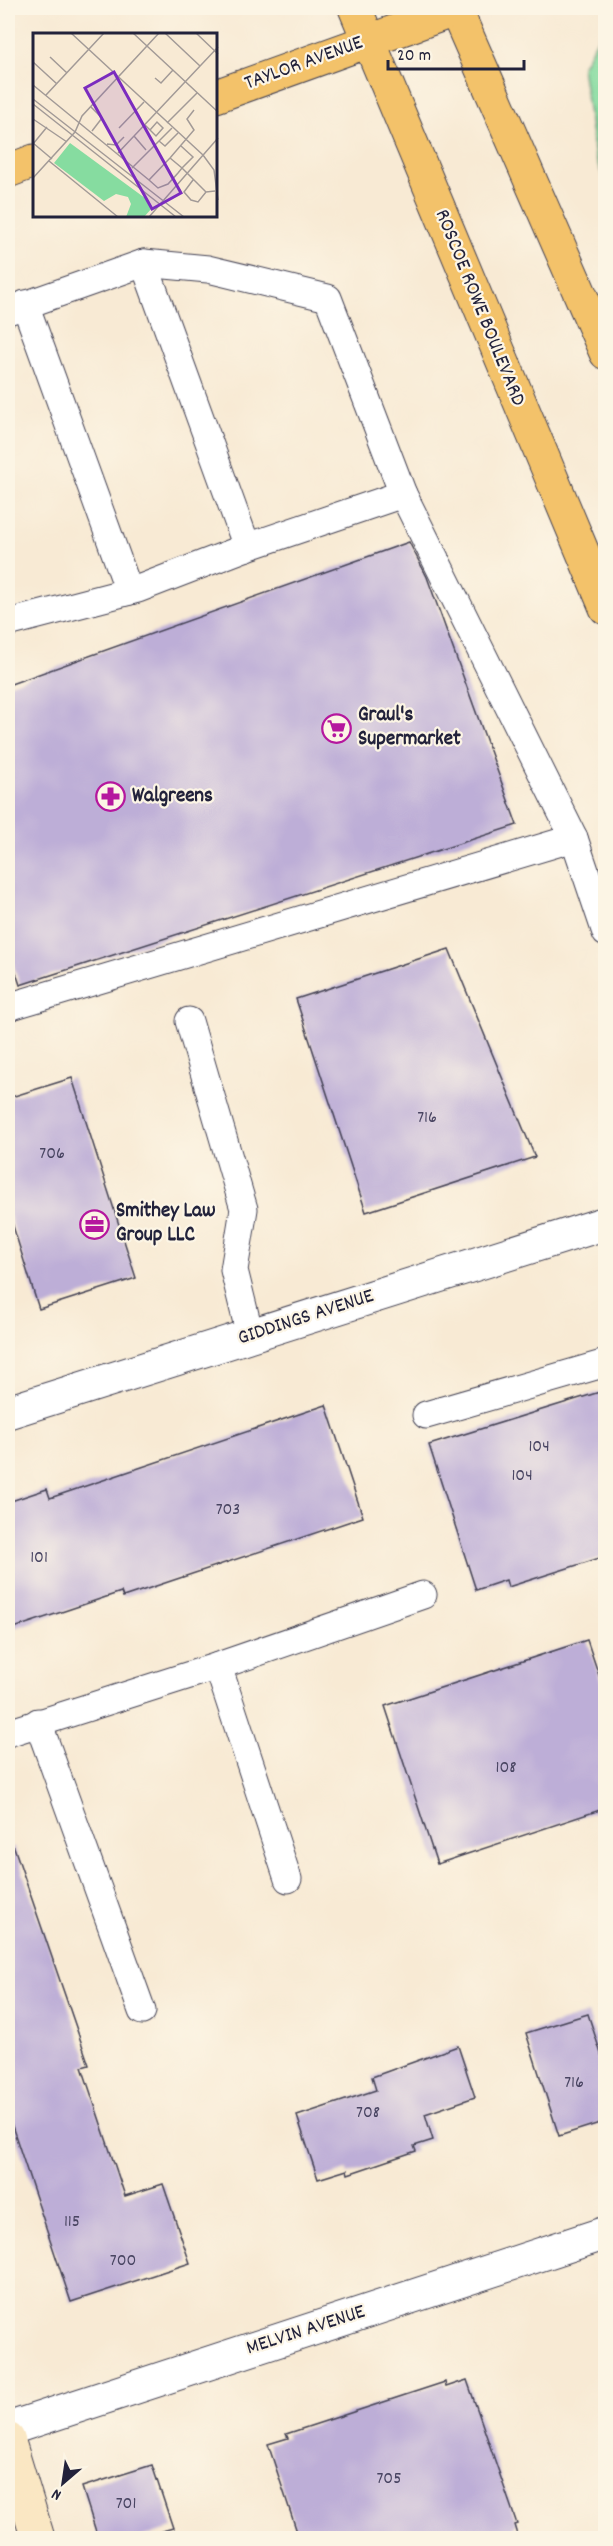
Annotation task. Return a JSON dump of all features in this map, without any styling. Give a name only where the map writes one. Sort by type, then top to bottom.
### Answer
[{"type":"main road","name":"ROSCOE ROWE BOULEVARD","points":[[355,8],[606,608]]},
{"type":"main road","name":"TAYLOR AVENUE","points":[[218,95],[457,8]]},
{"type":"main road","points":[[457,8],[606,353]]},
{"type":"main road","points":[[8,171],[33,161]]},
{"type":"main road","points":[[8,2439],[38,2538]]},
{"type":"street","name":"GIDDINGS AVENUE","points":[[8,1413],[606,1223]]},
{"type":"street","name":"MELVIN AVENUE","points":[[8,2429],[606,2233]]},
{"type":"lane","points":[[144,263],[247,547]]},
{"type":"lane","points":[[129,591],[16,308],[144,263],[208,268],[327,298],[403,494],[574,838],[606,933]]},
{"type":"lane","points":[[8,623],[129,591],[247,547],[403,494]]},
{"type":"lane","points":[[8,1007],[574,838]]},
{"type":"lane","points":[[189,1021],[244,1209],[234,1270],[250,1335]]},
{"type":"lane","points":[[426,1415],[606,1363]]},
{"type":"lane","points":[[8,1733],[218,1666],[423,1595]]},
{"type":"lane","points":[[218,1666],[288,1879]]},
{"type":"lane","points":[[38,1722],[142,2011]]},
{"type":"green space","points":[[604,27],[605,181],[595,157],[582,67]]},
{"type":"building","points":[[409,542],[427,577],[517,825],[20,985],[8,949],[8,685]]},
{"type":"building","points":[[449,949],[535,1157],[366,1212],[296,999]]},
{"type":"building","points":[[72,1078],[136,1278],[39,1309],[8,1210],[8,1098]]},
{"type":"building","points":[[606,1390],[606,1556],[508,1587],[506,1580],[476,1590],[429,1445]]},
{"type":"building","points":[[326,1405],[363,1517],[123,1597],[121,1592],[8,1630],[8,1502],[47,1489],[50,1498]]},
{"type":"building","points":[[587,1640],[606,1696],[606,1808],[437,1864],[385,1706]]},
{"type":"building","points":[[14,1847],[89,2065],[82,2067],[125,2196],[163,2184],[190,2263],[71,2302],[8,2114],[8,1848]]},
{"type":"building","points":[[588,2014],[606,2069],[606,2121],[559,2136],[526,2033]]},
{"type":"building","points":[[458,2046],[475,2097],[425,2114],[433,2140],[414,2146],[416,2151],[348,2174],[347,2170],[318,2179],[297,2116],[376,2090],[372,2077]]},
{"type":"building","points":[[467,2380],[517,2524],[514,2525],[518,2538],[299,2538],[268,2444],[288,2438],[286,2434],[445,2382],[446,2387]]},
{"type":"building","points":[[152,2465],[173,2528],[138,2538],[98,2538],[82,2487]]},
{"type":"place","name":"Graul's Supermarket","points":[[337,728]]},
{"type":"place","name":"Walgreens","points":[[111,797]]},
{"type":"place","name":"Smithey Law Group LLC","points":[[95,1224]]}]
